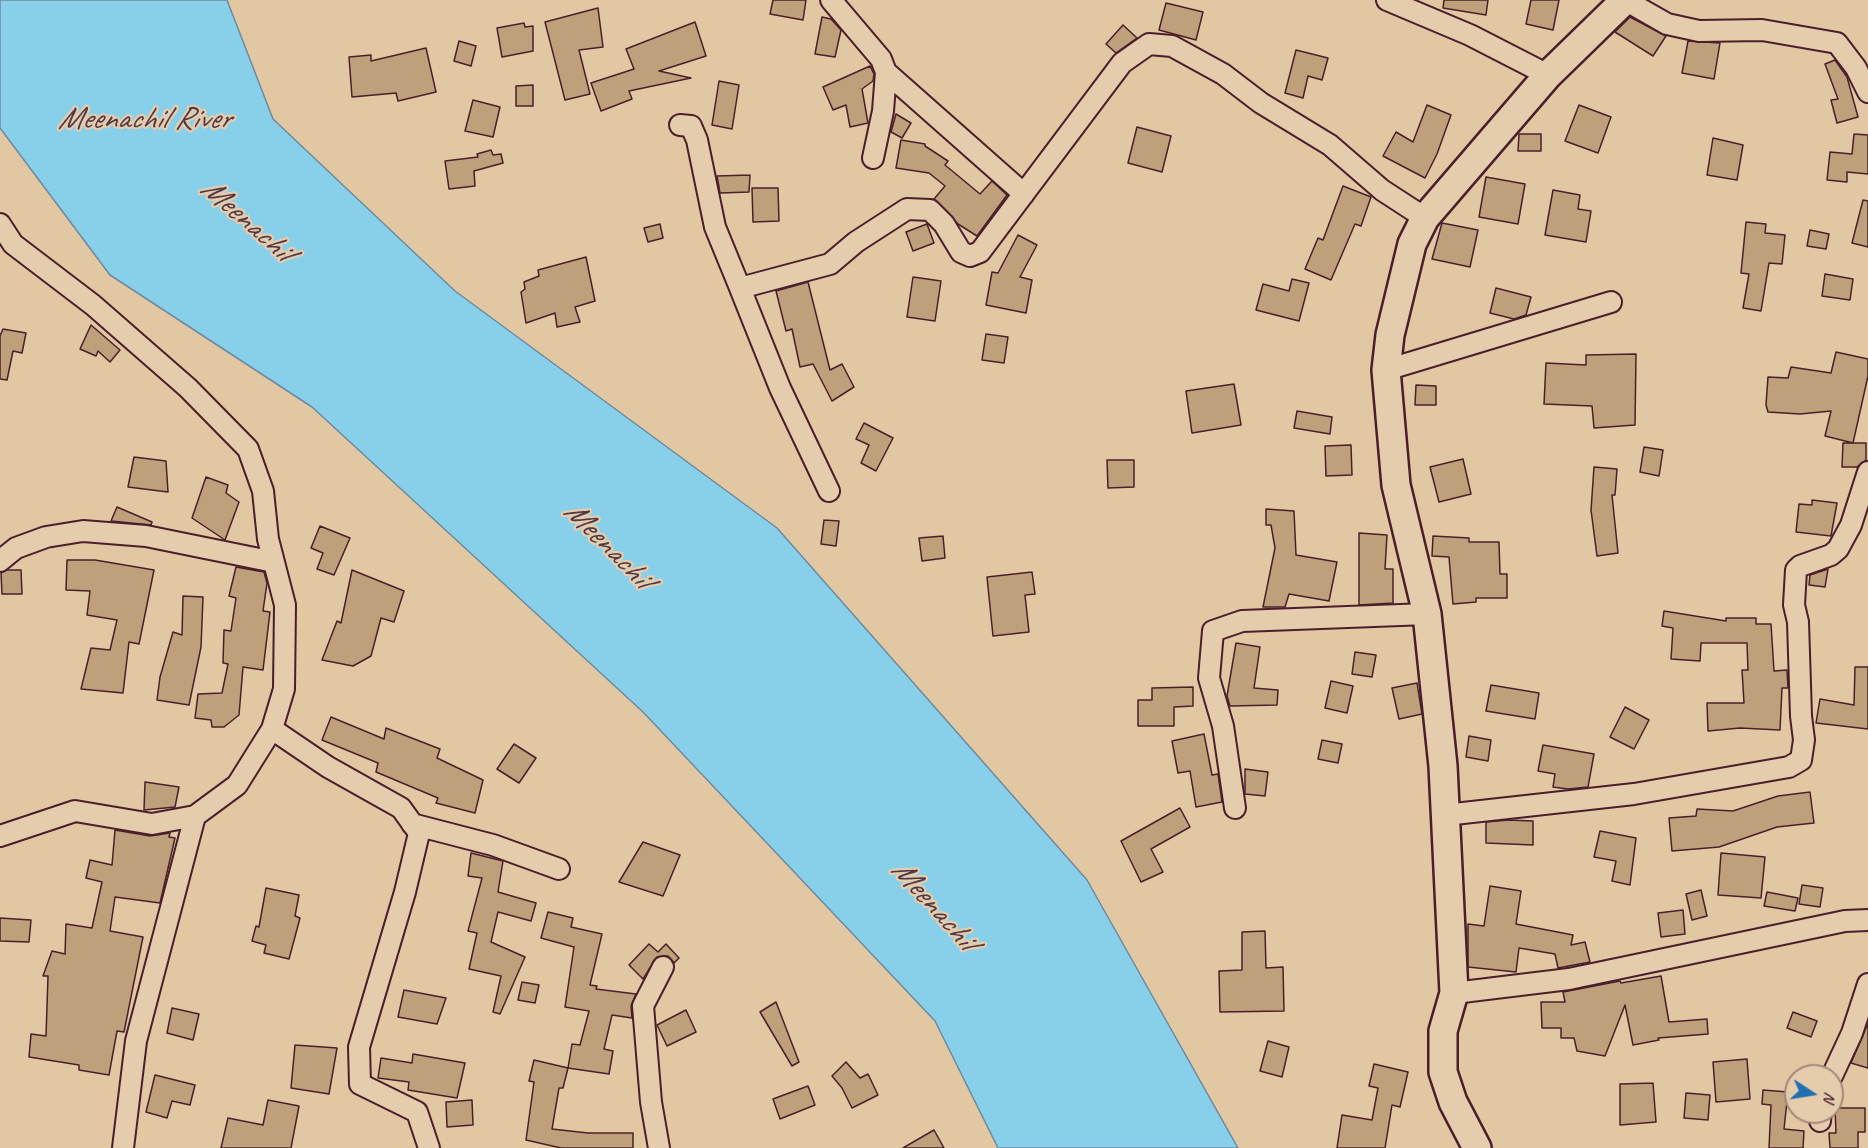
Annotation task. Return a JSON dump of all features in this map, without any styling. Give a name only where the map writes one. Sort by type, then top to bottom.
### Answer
[{"type":"main road","points":[[1477,1148],[1453,1102],[1443,1072],[1443,1031],[1454,993],[1443,765],[1427,614],[1396,484],[1386,370],[1390,335],[1412,244],[1425,218],[1548,75],[1625,0]]},
{"type":"street","points":[[831,0],[880,59],[886,72],[1024,194]]},
{"type":"street","points":[[1387,0],[1470,34],[1548,75]]},
{"type":"street","points":[[1625,0],[1666,24],[1700,32],[1762,30],[1837,44],[1856,68],[1868,92]]},
{"type":"street","points":[[740,288],[830,264],[856,242],[907,209],[930,210],[944,224],[961,252],[970,256],[980,252],[1122,63],[1149,44],[1172,46],[1222,74],[1261,103],[1330,145],[1382,190],[1425,218]]},
{"type":"street","points":[[873,158],[883,111],[886,72]]},
{"type":"street","points":[[680,125],[691,126],[697,140],[715,227],[780,388],[829,491]]},
{"type":"street","points":[[0,224],[13,244],[110,320],[188,388],[248,449],[263,491],[268,539],[285,604],[284,689],[272,729],[237,785],[195,816],[152,824],[75,811],[0,836]]},
{"type":"street","points":[[1386,370],[1611,302]]},
{"type":"street","points":[[1445,815],[1634,794],[1789,767],[1801,760],[1804,740],[1798,622],[1794,605],[1796,570],[1800,566],[1831,555],[1838,549],[1851,525],[1868,472]]},
{"type":"street","points":[[0,561],[16,548],[46,537],[83,531],[146,536],[274,562]]},
{"type":"street","points":[[1235,807],[1223,726],[1209,678],[1213,631],[1242,621],[1427,614]]},
{"type":"street","points":[[272,729],[328,767],[401,808],[419,833],[359,1047],[360,1084],[417,1112],[429,1148]]},
{"type":"street","points":[[123,1148],[136,1041],[195,816]]},
{"type":"street","points":[[412,824],[493,845],[559,869]]},
{"type":"street","points":[[1454,993],[1569,979],[1834,923],[1868,920]]},
{"type":"street","points":[[659,1148],[651,1102],[643,1006],[663,967]]},
{"type":"street","points":[[1838,1064],[1852,1033],[1868,984]]},
{"type":"water","name":"Meenachil River","points":[[0,0],[227,0],[273,119],[455,291],[777,528],[1087,880],[1238,1148],[998,1148],[935,1021],[643,712],[312,407],[110,275],[0,128]]},
{"type":"building","points":[[773,0],[806,0],[803,20],[770,14]]},
{"type":"building","points":[[1444,0],[1488,0],[1486,15],[1443,8]]},
{"type":"building","points":[[1531,0],[1559,0],[1553,30],[1526,24]]},
{"type":"building","points":[[1166,3],[1203,12],[1196,40],[1159,30]]},
{"type":"building","points":[[598,8],[603,47],[579,50],[590,94],[565,100],[545,22]]},
{"type":"building","points":[[822,17],[831,19],[841,30],[835,57],[815,54]]},
{"type":"building","points":[[1630,17],[1666,36],[1653,56],[1615,32]]},
{"type":"building","points":[[695,22],[706,56],[659,71],[691,78],[629,91],[632,99],[601,111],[591,83],[634,69],[626,49]]},
{"type":"building","points":[[524,23],[525,27],[533,26],[533,51],[502,57],[497,28]]},
{"type":"building","points":[[1123,25],[1137,38],[1116,53],[1106,44]]},
{"type":"building","points":[[459,41],[476,46],[471,66],[454,61]]},
{"type":"building","points":[[1688,41],[1720,43],[1714,79],[1682,73]]},
{"type":"building","points":[[426,48],[436,92],[398,101],[396,93],[352,97],[349,57],[371,55],[371,61]]},
{"type":"building","points":[[1296,50],[1328,58],[1322,80],[1308,76],[1303,98],[1285,93]]},
{"type":"building","points":[[1835,60],[1847,77],[1858,117],[1837,123],[1831,100],[1838,99],[1825,64]]},
{"type":"building","points":[[870,66],[874,74],[873,81],[862,89],[868,123],[850,127],[846,105],[833,110],[823,87]]},
{"type":"building","points":[[719,81],[739,85],[732,129],[712,125]]},
{"type":"building","points":[[533,85],[533,106],[516,106],[516,86]]},
{"type":"building","points":[[473,100],[500,107],[493,137],[465,131]]},
{"type":"building","points":[[1427,105],[1451,115],[1437,154],[1425,178],[1383,156],[1396,132],[1413,142]]},
{"type":"building","points":[[1579,105],[1611,117],[1598,153],[1565,141]]},
{"type":"building","points":[[896,114],[911,123],[902,138],[891,132]]},
{"type":"building","points":[[1137,127],[1171,136],[1162,172],[1128,163]]},
{"type":"building","points":[[1519,134],[1541,134],[1541,151],[1518,151]]},
{"type":"building","points":[[1854,134],[1868,135],[1868,174],[1847,172],[1847,182],[1827,180],[1830,152],[1852,154]]},
{"type":"building","points":[[1713,138],[1743,145],[1737,180],[1707,175]]},
{"type":"building","points":[[901,140],[925,144],[948,161],[945,165],[980,194],[992,181],[1007,195],[977,236],[958,224],[934,199],[945,186],[929,173],[896,168]]},
{"type":"building","points":[[491,150],[493,155],[501,154],[503,163],[474,171],[475,186],[449,189],[445,161],[478,157],[477,154]]},
{"type":"building","points":[[750,175],[749,192],[720,193],[717,176]]},
{"type":"building","points":[[1486,177],[1525,184],[1518,224],[1479,217]]},
{"type":"building","points":[[1343,186],[1371,197],[1361,226],[1355,224],[1331,280],[1305,269],[1318,238],[1323,240]]},
{"type":"building","points":[[752,188],[778,188],[779,221],[753,222]]},
{"type":"building","points":[[1553,190],[1580,195],[1578,209],[1591,211],[1586,242],[1545,235]]},
{"type":"building","points":[[1863,200],[1868,201],[1868,247],[1852,243]]},
{"type":"building","points":[[1746,222],[1766,224],[1765,233],[1785,235],[1782,264],[1769,263],[1761,311],[1743,308],[1749,274],[1741,273]]},
{"type":"building","points":[[1442,223],[1478,230],[1470,267],[1432,259]]},
{"type":"building","points":[[660,224],[663,238],[648,242],[644,228]]},
{"type":"building","points":[[927,224],[934,243],[913,251],[906,232]]},
{"type":"building","points":[[1810,230],[1829,234],[1826,249],[1807,246]]},
{"type":"building","points":[[1018,235],[1037,245],[1020,277],[1032,280],[1026,313],[986,305],[992,272],[998,273]]},
{"type":"building","points":[[586,257],[595,301],[575,307],[580,322],[557,327],[555,313],[526,323],[521,292],[525,289],[524,282],[539,276],[538,270]]},
{"type":"building","points":[[1825,274],[1853,279],[1850,300],[1822,296]]},
{"type":"building","points":[[913,277],[941,281],[935,321],[907,317]]},
{"type":"building","points":[[1292,279],[1309,283],[1299,321],[1256,310],[1263,284],[1289,291]]},
{"type":"building","points":[[808,282],[830,370],[842,364],[854,387],[832,401],[813,364],[800,367],[792,329],[786,331],[776,291]]},
{"type":"building","points":[[1496,288],[1531,297],[1526,315],[1514,319],[1490,313]]},
{"type":"building","points":[[91,325],[120,350],[110,362],[98,351],[96,356],[80,349]]},
{"type":"building","points":[[3,329],[26,333],[22,353],[13,351],[7,380],[0,379],[0,336]]},
{"type":"building","points":[[986,334],[1008,337],[1004,363],[982,360]]},
{"type":"building","points":[[1836,352],[1868,359],[1868,376],[1853,443],[1825,436],[1831,411],[1800,414],[1768,412],[1766,405],[1768,377],[1788,378],[1791,367],[1831,373]]},
{"type":"building","points":[[1636,354],[1635,425],[1594,428],[1592,406],[1544,404],[1546,363],[1586,365],[1586,355]]},
{"type":"building","points":[[1234,384],[1241,425],[1192,433],[1186,391]]},
{"type":"building","points":[[1416,385],[1436,386],[1436,405],[1415,405]]},
{"type":"building","points":[[1297,411],[1332,417],[1330,434],[1294,428]]},
{"type":"building","points":[[864,423],[893,438],[876,471],[861,463],[869,445],[856,439]]},
{"type":"building","points":[[1843,443],[1866,443],[1866,460],[1857,467],[1842,467]]},
{"type":"building","points":[[1351,445],[1352,475],[1326,476],[1325,446]]},
{"type":"building","points":[[1644,447],[1663,450],[1659,476],[1640,472]]},
{"type":"building","points":[[134,457],[166,461],[168,492],[128,487]]},
{"type":"building","points":[[1463,459],[1471,494],[1439,502],[1430,467]]},
{"type":"building","points":[[1107,460],[1134,460],[1134,487],[1108,488]]},
{"type":"building","points":[[1594,467],[1617,469],[1615,495],[1612,495],[1618,553],[1597,556],[1591,510]]},
{"type":"building","points":[[206,477],[228,485],[226,493],[239,502],[225,540],[192,518]]},
{"type":"building","points":[[1812,500],[1837,503],[1831,536],[1796,532],[1799,504],[1812,505]]},
{"type":"building","points":[[117,507],[152,522],[151,525],[111,521]]},
{"type":"building","points":[[1266,509],[1294,511],[1296,555],[1337,562],[1329,601],[1289,594],[1285,607],[1263,607],[1275,548],[1271,525],[1266,525]]},
{"type":"building","points":[[824,520],[839,521],[836,546],[821,544]]},
{"type":"building","points":[[320,526],[350,538],[334,575],[317,569],[323,553],[311,548]]},
{"type":"building","points":[[1359,533],[1387,535],[1385,569],[1393,569],[1393,603],[1359,605]]},
{"type":"building","points":[[943,536],[945,558],[922,561],[919,538]]},
{"type":"building","points":[[1433,536],[1469,538],[1469,542],[1499,542],[1500,574],[1507,574],[1507,598],[1476,598],[1476,602],[1453,604],[1449,557],[1432,556]]},
{"type":"building","points":[[67,560],[95,560],[154,570],[139,644],[129,642],[123,693],[81,689],[91,648],[110,650],[117,620],[87,615],[90,591],[66,590]]},
{"type":"building","points":[[236,567],[264,572],[267,583],[263,611],[270,612],[263,670],[243,667],[239,715],[224,727],[212,727],[211,720],[195,718],[198,694],[222,693],[228,664],[223,663],[224,630],[231,631],[236,598],[229,596]]},
{"type":"building","points":[[1828,569],[1825,587],[1809,585],[1810,575]]},
{"type":"building","points":[[7,570],[21,570],[22,594],[2,594],[1,573]]},
{"type":"building","points":[[352,570],[404,591],[394,622],[381,618],[371,656],[353,666],[322,660],[337,621],[341,623]]},
{"type":"building","points":[[1032,572],[1035,594],[1025,595],[1029,632],[993,636],[987,577]]},
{"type":"building","points":[[183,596],[203,597],[201,647],[189,705],[157,700],[160,677],[173,632],[182,635]]},
{"type":"building","points":[[1664,611],[1726,621],[1726,618],[1756,618],[1756,624],[1771,624],[1774,671],[1787,670],[1788,688],[1782,688],[1780,730],[1740,728],[1708,731],[1707,703],[1744,703],[1742,670],[1748,670],[1747,643],[1701,643],[1700,661],[1671,659],[1673,628],[1662,626]]},
{"type":"building","points":[[1236,643],[1260,647],[1254,688],[1278,690],[1277,705],[1230,706],[1227,696]]},
{"type":"building","points":[[1355,652],[1376,655],[1372,677],[1352,674]]},
{"type":"building","points":[[1855,667],[1868,667],[1868,729],[1816,723],[1820,699],[1854,705]]},
{"type":"building","points":[[1331,681],[1353,686],[1347,713],[1325,708]]},
{"type":"building","points":[[1417,683],[1422,714],[1399,719],[1392,688]]},
{"type":"building","points":[[1491,685],[1539,693],[1535,719],[1486,711]]},
{"type":"building","points":[[1193,687],[1193,706],[1174,707],[1174,726],[1138,726],[1138,700],[1152,700],[1152,688]]},
{"type":"building","points":[[1625,707],[1649,720],[1634,749],[1610,737]]},
{"type":"building","points":[[331,717],[384,739],[386,728],[440,749],[437,758],[483,780],[475,813],[436,803],[438,798],[376,772],[378,763],[322,740]]},
{"type":"building","points":[[1204,734],[1212,775],[1218,774],[1222,802],[1196,807],[1190,771],[1178,773],[1172,741]]},
{"type":"building","points":[[1469,736],[1491,740],[1488,761],[1466,757]]},
{"type":"building","points":[[1322,740],[1342,744],[1338,763],[1318,759]]},
{"type":"building","points":[[514,744],[536,758],[519,783],[497,769]]},
{"type":"building","points":[[1543,745],[1594,754],[1588,787],[1568,789],[1553,787],[1555,774],[1538,771]]},
{"type":"building","points":[[1245,769],[1268,772],[1265,796],[1245,794]]},
{"type":"building","points":[[145,782],[179,787],[175,807],[144,810]]},
{"type":"building","points":[[1810,792],[1814,823],[1777,827],[1719,847],[1672,851],[1669,818],[1696,816],[1697,809],[1733,811],[1778,796]]},
{"type":"building","points":[[1180,808],[1190,827],[1151,849],[1163,872],[1141,882],[1121,841]]},
{"type":"building","points":[[1533,821],[1533,845],[1486,843],[1486,822]]},
{"type":"building","points":[[115,830],[150,836],[170,833],[169,837],[175,838],[160,903],[115,897],[110,931],[143,937],[124,1032],[117,1031],[109,1075],[79,1070],[79,1065],[29,1057],[31,1034],[46,1036],[48,976],[43,976],[52,951],[65,954],[66,924],[92,928],[102,882],[86,878],[90,860],[112,865]]},
{"type":"building","points":[[1600,831],[1636,838],[1630,885],[1612,881],[1616,861],[1594,857]]},
{"type":"building","points":[[643,842],[680,855],[663,896],[619,882]]},
{"type":"building","points":[[471,853],[503,861],[498,892],[536,903],[531,921],[498,912],[491,942],[525,957],[500,1014],[493,1012],[501,976],[469,969],[477,933],[468,931],[482,878],[468,876]]},
{"type":"building","points":[[1721,853],[1765,857],[1761,898],[1718,895]]},
{"type":"building","points":[[1802,885],[1823,888],[1820,907],[1799,904]]},
{"type":"building","points":[[1490,886],[1521,891],[1516,924],[1573,935],[1571,945],[1585,942],[1590,962],[1558,968],[1555,954],[1519,948],[1516,972],[1468,967],[1468,924],[1484,926]]},
{"type":"building","points":[[266,888],[299,895],[295,916],[300,918],[289,959],[264,953],[266,945],[252,941],[256,926],[259,927]]},
{"type":"building","points":[[1701,890],[1707,916],[1692,920],[1686,894]]},
{"type":"building","points":[[1767,892],[1798,898],[1795,911],[1764,906]]},
{"type":"building","points":[[1683,910],[1685,934],[1661,937],[1658,913]]},
{"type":"building","points":[[548,912],[573,918],[571,927],[602,934],[590,985],[597,986],[596,989],[636,994],[631,1006],[632,1018],[612,1015],[604,1049],[613,1051],[609,1074],[568,1068],[572,1044],[580,1045],[589,1011],[565,1007],[574,947],[541,938]]},
{"type":"building","points":[[0,918],[31,920],[29,942],[0,941]]},
{"type":"building","points":[[1265,931],[1266,968],[1283,967],[1284,1011],[1220,1012],[1219,971],[1242,970],[1242,932]]},
{"type":"building","points":[[649,944],[658,952],[666,944],[679,958],[674,963],[668,956],[657,957],[643,979],[629,965]]},
{"type":"building","points":[[1661,976],[1669,1022],[1707,1019],[1708,1034],[1658,1038],[1659,1040],[1633,1045],[1625,1005],[1605,1056],[1577,1051],[1574,1038],[1561,1038],[1561,1028],[1542,1028],[1541,1002],[1565,1002],[1563,992]]},
{"type":"building","points":[[522,982],[539,985],[535,1003],[518,1000]]},
{"type":"building","points":[[404,990],[446,998],[437,1024],[398,1017]]},
{"type":"building","points":[[776,1002],[799,1062],[792,1066],[760,1012]]},
{"type":"building","points":[[172,1008],[199,1014],[193,1040],[167,1033]]},
{"type":"building","points":[[686,1010],[696,1032],[667,1046],[657,1025]]},
{"type":"building","points":[[1793,1012],[1817,1021],[1811,1037],[1787,1028]]},
{"type":"building","points":[[1868,1023],[1868,1068],[1851,1063]]},
{"type":"building","points":[[1268,1041],[1289,1047],[1282,1077],[1260,1071]]},
{"type":"building","points":[[295,1045],[337,1048],[329,1094],[291,1088]]},
{"type":"building","points":[[413,1054],[465,1063],[457,1098],[408,1090],[409,1082],[378,1078],[381,1058],[412,1063]]},
{"type":"building","points":[[1747,1059],[1750,1099],[1716,1102],[1713,1062]]},
{"type":"building","points":[[534,1060],[568,1068],[563,1088],[559,1088],[552,1129],[588,1133],[633,1133],[633,1148],[561,1148],[526,1140],[534,1082],[529,1081]]},
{"type":"building","points":[[846,1062],[860,1078],[868,1074],[878,1095],[852,1108],[842,1088],[832,1076]]},
{"type":"building","points":[[1374,1064],[1408,1072],[1400,1107],[1392,1105],[1385,1148],[1337,1148],[1342,1115],[1372,1120],[1378,1088],[1369,1086]]},
{"type":"building","points":[[155,1075],[195,1085],[190,1105],[172,1101],[167,1118],[146,1112]]},
{"type":"building","points":[[1653,1083],[1656,1122],[1620,1125],[1620,1084]]},
{"type":"building","points":[[808,1086],[815,1105],[780,1119],[773,1099]]},
{"type":"building","points":[[1763,1090],[1784,1092],[1784,1129],[1804,1131],[1803,1148],[1769,1148],[1771,1105],[1762,1104]]},
{"type":"building","points":[[1686,1093],[1710,1095],[1708,1120],[1684,1118]]},
{"type":"building","points":[[268,1100],[299,1106],[291,1148],[221,1148],[228,1118],[263,1125]]},
{"type":"building","points":[[472,1100],[473,1125],[447,1127],[446,1102]]},
{"type":"building","points":[[1844,1108],[1865,1108],[1865,1132],[1858,1132],[1858,1148],[1830,1148],[1829,1133],[1836,1133],[1836,1124],[1844,1124]]},
{"type":"building","points":[[934,1130],[944,1148],[903,1148]]},
{"type":"water label","name":"Meenachil","points":[[246,220]]},
{"type":"water label","name":"Meenachil","points":[[607,545]]},
{"type":"water label","name":"Meenachil","points":[[933,905]]}]
